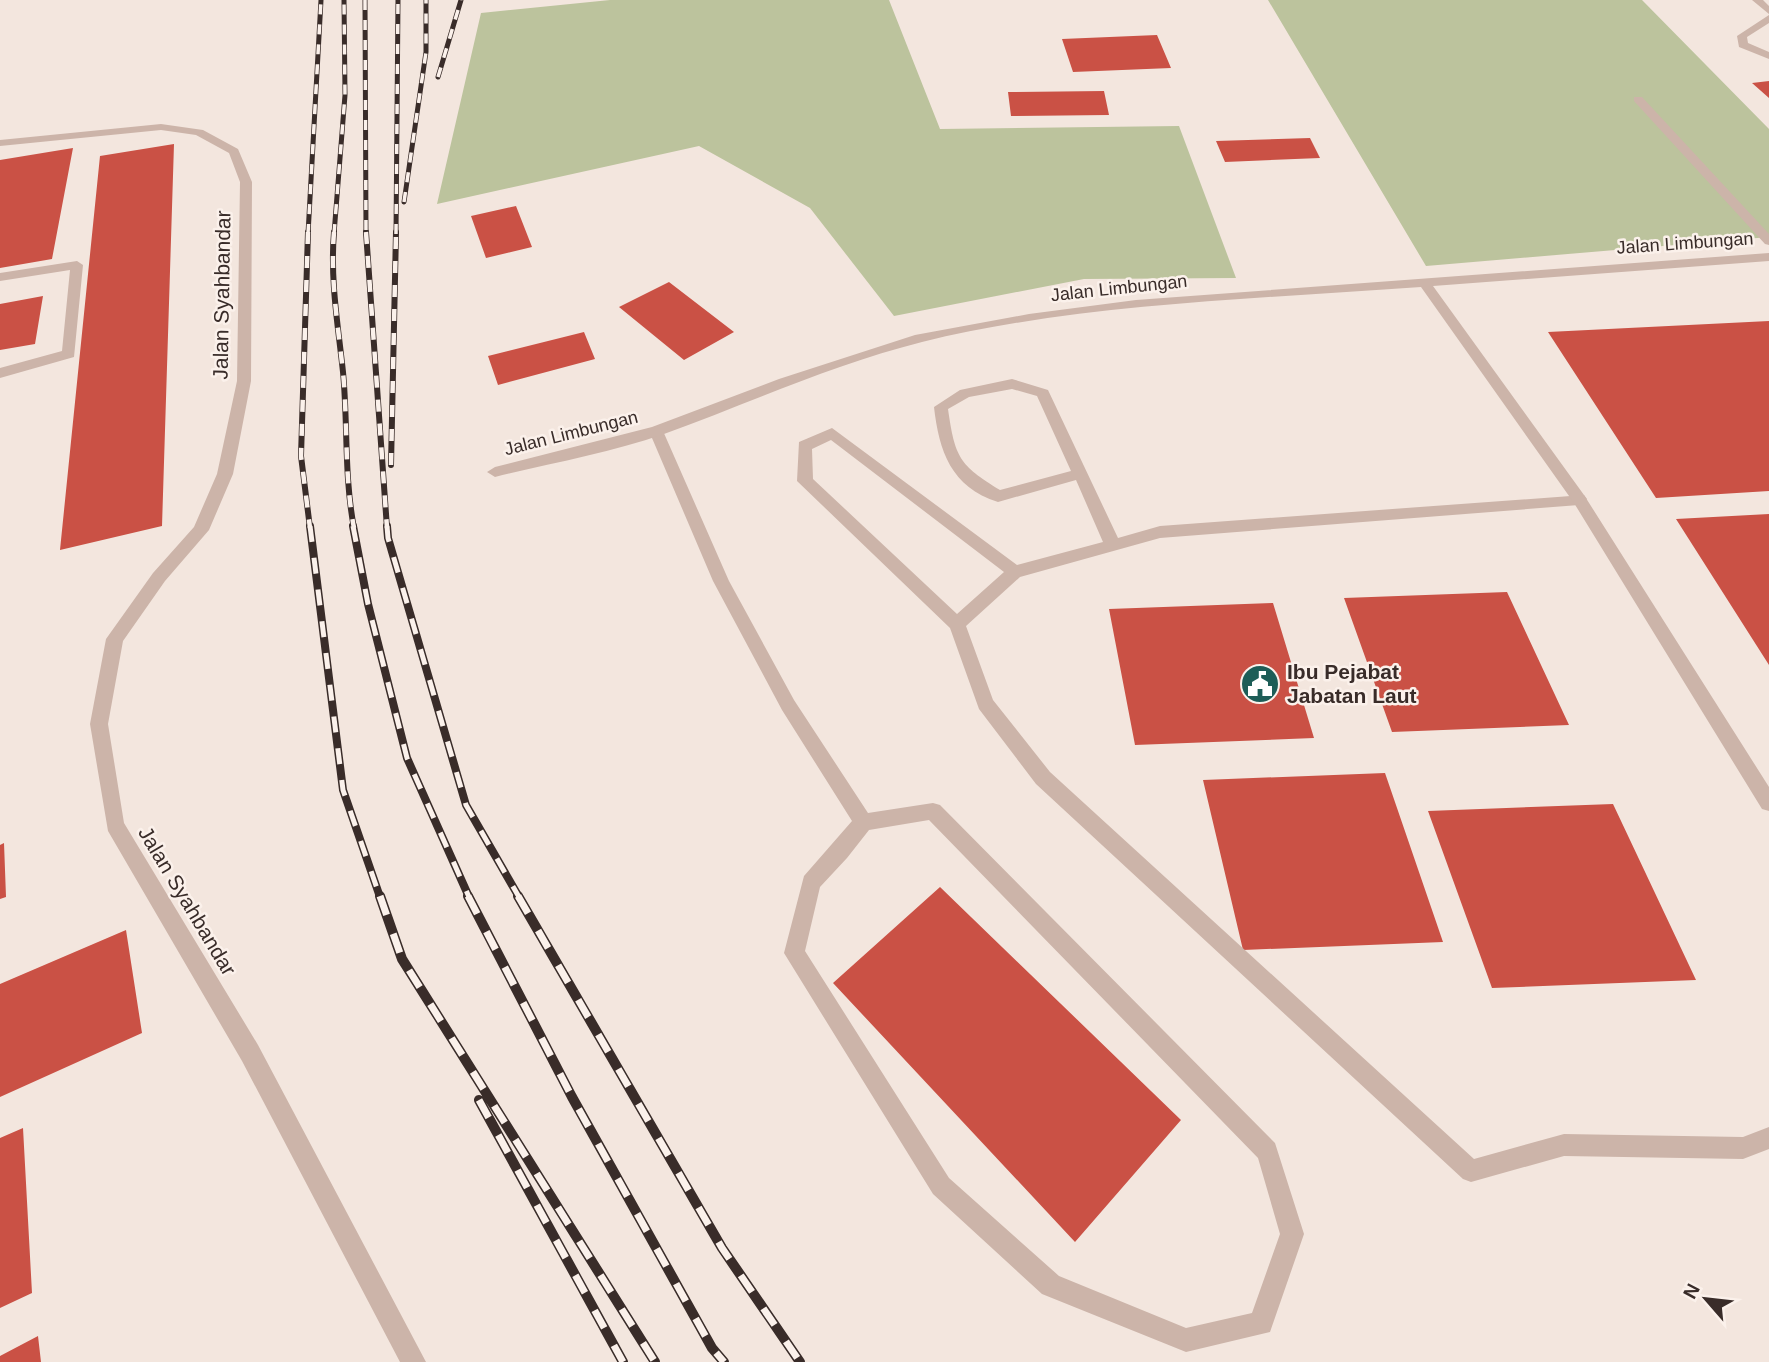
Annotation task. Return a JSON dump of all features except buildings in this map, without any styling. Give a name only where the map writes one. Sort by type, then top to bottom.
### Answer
[{"type":"street","points":[[1757,0],[1769,11]]},
{"type":"street","points":[[1769,19],[1742,36],[1744,45],[1769,56]]},
{"type":"street","points":[[1638,99],[1769,241]]},
{"type":"street","name":"Jalan Syahbandar","points":[[0,143],[161,127],[199,132],[234,151],[246,183],[244,381],[226,474],[201,530],[159,577],[115,639],[99,724],[115,825],[250,1053],[405,1359]]},
{"type":"street","name":"Jalan Limbungan","points":[[495,472],[656,431],[784,382],[920,338],[1029,318],[1136,304],[1769,257]]},
{"type":"street","points":[[0,277],[77,265],[69,354],[0,373]]},
{"type":"street","points":[[1423,281],[1579,499],[1769,803]]},
{"type":"street","points":[[1080,474],[1027,486],[998,496],[962,474],[945,440],[942,407],[965,393],[1012,384],[1043,393],[1113,545]]},
{"type":"street","points":[[656,431],[727,592],[788,705],[863,822]]},
{"type":"street","points":[[1015,572],[832,433],[804,446],[805,481],[957,624],[985,704],[1043,778],[1472,1171],[1564,1145],[1743,1148],[1769,1138]]},
{"type":"street","points":[[957,624],[1015,572],[1160,532],[1579,499]]},
{"type":"street","points":[[933,811],[1267,1151],[1292,1234],[1261,1323],[1186,1340],[1051,1285],[941,1186],[794,953],[811,882],[840,852],[863,822],[933,811]]},
{"type":"green space","points":[[610,0],[889,0],[940,129],[1179,126],[1236,278],[1084,279],[894,316],[810,208],[699,146],[437,204],[481,13]]},
{"type":"green space","points":[[1268,0],[1642,0],[1769,129],[1769,237],[1426,266]]},
{"type":"railway","points":[[308,234],[321,0]]},
{"type":"railway","points":[[334,234],[345,95],[344,0]]},
{"type":"railway","points":[[365,0],[366,234]]},
{"type":"railway","points":[[396,234],[398,0]]},
{"type":"railway","points":[[404,202],[426,52],[426,0]]},
{"type":"railway","points":[[438,77],[461,0]]},
{"type":"railway","points":[[308,232],[301,456],[310,528]]},
{"type":"railway","points":[[334,232],[334,285],[354,528]]},
{"type":"railway","points":[[366,232],[387,528]]},
{"type":"railway","points":[[391,465],[396,232]]},
{"type":"railway","points":[[310,526],[343,790],[380,897]]},
{"type":"railway","points":[[353,526],[368,604],[407,758],[469,897]]},
{"type":"railway","points":[[387,526],[388,538],[466,805],[519,897]]},
{"type":"railway","points":[[380,896],[402,959],[655,1362]]},
{"type":"railway","points":[[468,896],[572,1097],[712,1348],[724,1362]]},
{"type":"railway","points":[[518,896],[722,1248],[800,1362]]},
{"type":"railway","points":[[479,1100],[623,1362]]},
{"type":"place","name":"Ibu Pejabat Jabatan Laut","points":[[1260,684]]}]
